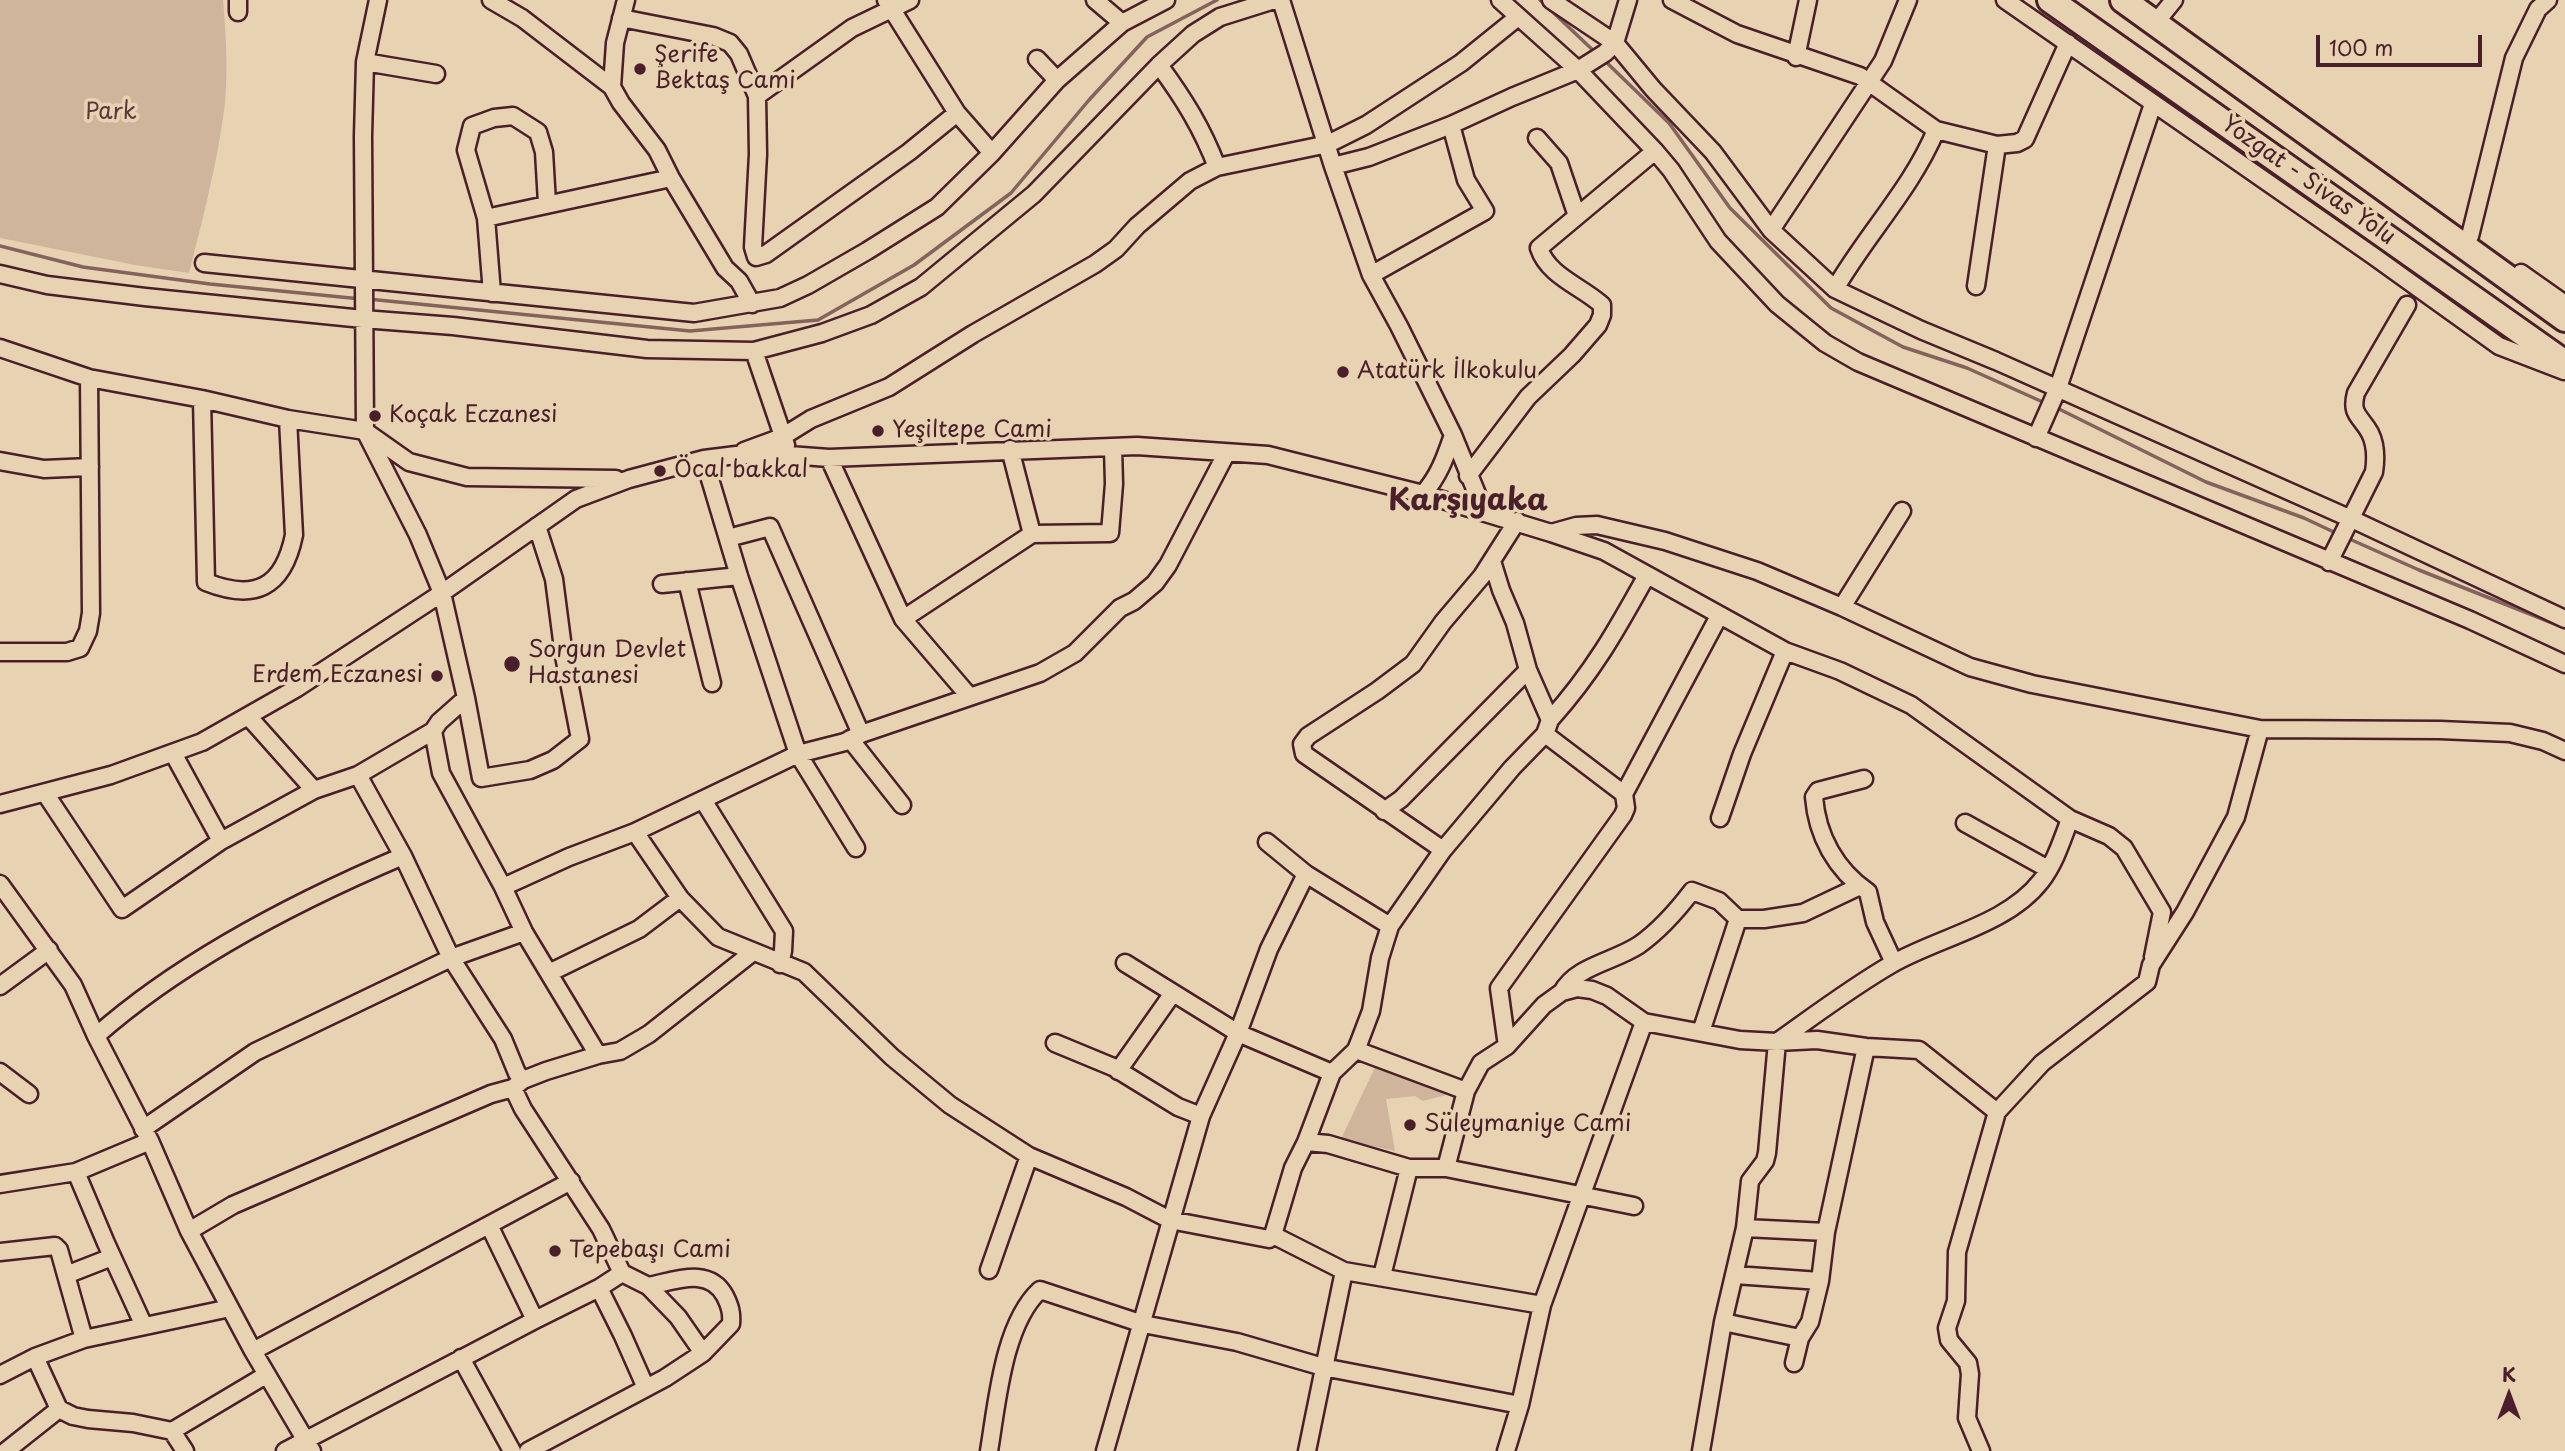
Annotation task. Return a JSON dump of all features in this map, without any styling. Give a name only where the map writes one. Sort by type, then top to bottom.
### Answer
[{"type":"highway","name":"Yozgat - Sivas Yolu","points":[[2050,0],[2565,363]]},
{"type":"highway","name":"Yozgat - Sivas Yolu","points":[[2125,0],[2565,319]]},
{"type":"street","points":[[378,0],[365,62],[365,431],[418,535],[442,593],[481,778],[530,770],[553,760],[580,739],[564,656],[555,579],[537,526]]},
{"type":"street","points":[[491,0],[522,18],[612,87],[657,150],[670,178],[724,268],[739,281],[752,304]]},
{"type":"street","points":[[612,87],[615,43],[626,0]]},
{"type":"street","points":[[757,96],[852,28],[890,5],[910,0]]},
{"type":"street","points":[[1095,0],[1122,23]]},
{"type":"street","points":[[204,263],[694,313],[780,298],[808,285],[937,207],[992,153],[1057,80],[1122,23],[1166,0]]},
{"type":"street","points":[[0,274],[59,287],[453,326],[648,349],[754,351],[798,341],[871,315],[921,287],[1034,194],[1159,65],[1193,34],[1220,17],[1274,0]]},
{"type":"street","points":[[1281,0],[1333,166],[1371,275],[1453,435],[1484,512]]},
{"type":"street","points":[[1500,0],[1581,68],[1671,170],[1718,241],[1777,304],[1825,343],[1858,362],[2038,433],[2331,558],[2565,664]]},
{"type":"street","points":[[1551,0],[1568,5],[1653,89],[1713,152],[1771,230],[1835,289],[2055,395],[2565,619]]},
{"type":"street","points":[[1333,166],[1369,157],[1451,125],[1581,68],[1610,48],[1628,0]]},
{"type":"street","points":[[1672,0],[1737,34],[1870,82],[1936,130],[1997,145],[2017,143],[2025,139],[2068,43]]},
{"type":"street","points":[[1796,57],[1808,0]]},
{"type":"street","points":[[1771,230],[1883,61],[1908,0]]},
{"type":"street","points":[[2005,0],[2498,346],[2565,371]]},
{"type":"street","points":[[2125,0],[2565,304]]},
{"type":"street","points":[[2157,21],[2174,0]]},
{"type":"street","points":[[2470,236],[2514,58],[2538,9],[2548,0]]},
{"type":"street","points":[[890,5],[957,113],[992,153]]},
{"type":"street","points":[[736,455],[782,437],[811,419],[889,387],[973,334],[1095,264],[1190,181],[1217,167],[1328,144],[1366,125],[1461,63],[1518,17]]},
{"type":"street","points":[[621,18],[713,36],[730,43],[739,54],[757,96],[758,155],[753,247],[755,257]]},
{"type":"street","points":[[1037,59],[1057,80]]},
{"type":"street","points":[[365,62],[436,74]]},
{"type":"street","points":[[1159,65],[1205,135],[1217,167]]},
{"type":"street","points":[[2038,433],[2055,395],[2153,104]]},
{"type":"street","points":[[739,281],[755,257],[766,254],[909,152],[957,113]]},
{"type":"street","points":[[492,292],[486,218],[466,150],[472,126],[494,118],[513,116],[538,132],[544,152],[547,203]]},
{"type":"street","points":[[1371,275],[1485,211],[1466,180],[1451,125]]},
{"type":"street","points":[[1835,289],[1851,261],[1924,158],[1936,130]]},
{"type":"street","points":[[1537,138],[1559,163],[1577,216]]},
{"type":"street","points":[[1976,286],[1997,145]]},
{"type":"street","points":[[1468,475],[1528,397],[1572,355],[1598,325],[1602,315],[1602,305],[1579,286],[1550,269],[1539,248],[1655,150]]},
{"type":"street","points":[[486,218],[670,178]]},
{"type":"street","points":[[2331,558],[2374,472],[2376,456],[2371,435],[2353,405],[2356,393],[2407,305]]},
{"type":"street","points":[[0,348],[89,378],[202,399],[288,419],[365,431],[409,462],[467,477],[629,479]]},
{"type":"street","points":[[754,351],[789,454]]},
{"type":"street","points":[[0,652],[67,652],[80,648],[84,642],[91,612],[89,378]]},
{"type":"street","points":[[202,399],[206,582],[229,591],[263,588],[278,575],[291,553],[294,536],[288,419]]},
{"type":"street","points":[[1423,494],[1436,479],[1453,435]]},
{"type":"street","points":[[0,804],[111,775],[202,743],[297,688],[442,593],[576,499],[629,479],[704,459],[736,455],[789,454],[830,458],[1137,446],[1268,455],[1315,465],[1517,521],[1604,551],[1785,651],[1840,671],[1911,705],[2070,819],[2109,836],[2124,848],[2162,912],[2147,982],[2042,1063],[1997,1112],[1957,1252],[1956,1301],[1947,1328],[1949,1340],[1968,1363],[1970,1374],[1967,1418],[1981,1451]]},
{"type":"street","points":[[903,619],[1032,534],[1110,533],[1114,484],[1113,447]]},
{"type":"street","points":[[1010,449],[1032,534]]},
{"type":"street","points":[[503,887],[569,857],[635,832],[799,754],[1040,673],[1058,664],[1074,653],[1120,608],[1134,601],[1155,583],[1168,565],[1226,454]]},
{"type":"street","points":[[830,458],[903,619],[970,696]]},
{"type":"street","points":[[704,459],[739,576],[799,754],[856,848]]},
{"type":"street","points":[[0,461],[44,469],[90,467]]},
{"type":"street","points":[[1842,607],[1902,511]]},
{"type":"street","points":[[1443,850],[1304,754],[1303,744],[1308,736],[1413,664],[1492,561],[1517,521]]},
{"type":"street","points":[[1550,533],[1586,525],[1630,531],[1757,571],[1985,672],[2032,684],[2260,729],[2510,733],[2543,741],[2565,751]]},
{"type":"street","points":[[728,538],[770,527],[855,736],[902,806]]},
{"type":"street","points":[[1492,561],[1548,727],[1624,794]]},
{"type":"street","points":[[635,832],[680,898],[718,937],[804,972],[892,1057],[950,1105],[1029,1156],[1126,1197],[1170,1220],[1269,1239],[1273,1235],[1293,1168],[1306,1142],[1332,1073],[1356,1050],[1371,1011],[1380,958],[1390,926],[1443,850],[1579,687],[1609,645],[1647,575]]},
{"type":"street","points":[[662,584],[739,576]]},
{"type":"street","points":[[687,581],[712,684]]},
{"type":"street","points":[[1507,1046],[1499,988],[1623,816],[1626,807],[1624,794],[1719,616]]},
{"type":"street","points":[[1720,818],[1742,754],[1785,651]]},
{"type":"street","points":[[1384,811],[1401,799],[1528,670]]},
{"type":"street","points":[[45,793],[122,909],[221,841],[313,790],[358,775],[433,731],[439,722],[466,698]]},
{"type":"street","points":[[248,716],[313,790]]},
{"type":"street","points":[[2151,965],[2185,912],[2236,817],[2260,729]]},
{"type":"street","points":[[433,731],[441,773],[503,887],[524,932],[598,1055]]},
{"type":"street","points":[[173,753],[221,841]]},
{"type":"street","points":[[358,775],[403,856],[451,958],[503,1039],[517,1073],[523,1109],[601,1229],[622,1273],[648,1286],[678,1317],[703,1353]]},
{"type":"street","points":[[1864,779],[1818,792],[1814,797],[1817,817],[1828,851],[1868,892],[1875,922],[1894,963]]},
{"type":"street","points":[[703,800],[784,931],[780,964]]},
{"type":"street","points":[[1701,1451],[1723,1322],[1745,1228],[1750,1181],[1765,1161],[1777,1042],[1828,1005],[1894,963],[2012,908],[2041,881],[2057,853],[2070,819]]},
{"type":"street","points":[[1965,823],[2048,869]]},
{"type":"street","points":[[1267,842],[1306,874],[1390,926]]},
{"type":"street","points":[[96,1036],[130,1006],[271,918],[403,856]]},
{"type":"street","points":[[1107,1451],[1201,1116],[1238,1033],[1269,949],[1306,874]]},
{"type":"street","points":[[0,884],[73,985],[189,1231],[253,1351],[309,1446]]},
{"type":"street","points":[[1562,992],[1568,980],[1581,971],[1608,962],[1641,943],[1666,923],[1692,891],[1719,901],[1738,919],[1764,919],[1803,913],[1860,886]]},
{"type":"street","points":[[549,973],[639,929],[680,898]]},
{"type":"street","points":[[1701,1032],[1738,919]]},
{"type":"street","points":[[0,1184],[76,1172],[146,1135],[255,1052],[451,958],[524,932]]},
{"type":"street","points":[[0,986],[49,950]]},
{"type":"street","points":[[189,1231],[233,1205],[491,1094],[598,1055],[620,1051],[649,1034],[753,952]]},
{"type":"street","points":[[1125,963],[1238,1033],[1332,1073]]},
{"type":"street","points":[[1446,1168],[1466,1091],[1481,1063],[1507,1046],[1544,1005],[1562,992],[1577,988],[1606,996],[1644,1022],[1740,1040],[1817,1040],[1919,1051],[1997,1112]]},
{"type":"street","points":[[1118,1071],[1173,993]]},
{"type":"street","points":[[1506,1451],[1520,1405],[1542,1305],[1579,1196],[1644,1022]]},
{"type":"street","points":[[1055,1043],[1118,1071],[1178,1107],[1201,1116]]},
{"type":"street","points":[[1794,1363],[1800,1338],[1810,1322],[1820,1281],[1826,1232],[1866,1047]]},
{"type":"street","points":[[1356,1050],[1466,1091]]},
{"type":"street","points":[[0,1072],[29,1094]]},
{"type":"street","points":[[1306,1142],[1328,1144],[1409,1168],[1446,1168],[1634,1206]]},
{"type":"street","points":[[989,1270],[1029,1156]]},
{"type":"street","points":[[1382,1276],[1409,1168]]},
{"type":"street","points":[[76,1172],[145,1326]]},
{"type":"street","points":[[253,1351],[571,1181]]},
{"type":"street","points":[[489,1225],[535,1320]]},
{"type":"street","points":[[1745,1228],[1826,1232]]},
{"type":"street","points":[[1273,1235],[1344,1271],[1542,1305]]},
{"type":"street","points":[[0,1252],[55,1246],[59,1251],[84,1339]]},
{"type":"street","points":[[66,1275],[112,1257]]},
{"type":"street","points":[[1311,1450],[1323,1367],[1344,1271]]},
{"type":"street","points":[[285,1451],[309,1446],[461,1358],[599,1289],[622,1273]]},
{"type":"street","points":[[1735,1275],[1820,1281]]},
{"type":"street","points":[[528,1451],[665,1378],[703,1353],[731,1324],[730,1306],[721,1289],[709,1279],[699,1277],[648,1286]]},
{"type":"street","points":[[599,1289],[624,1336],[646,1388]]},
{"type":"street","points":[[989,1451],[1014,1332],[1031,1298],[1040,1290],[1143,1324],[1237,1342],[1323,1367],[1520,1405]]},
{"type":"street","points":[[0,1375],[35,1357],[84,1339],[230,1308]]},
{"type":"street","points":[[1723,1322],[1800,1338]]},
{"type":"street","points":[[35,1357],[60,1409],[72,1416],[133,1423],[172,1431],[267,1375]]},
{"type":"street","points":[[461,1358],[512,1451]]},
{"type":"street","points":[[6,1451],[60,1409]]},
{"type":"street","points":[[172,1431],[185,1451]]},
{"type":"green space","name":"Park","points":[[0,0],[223,0],[225,103],[214,168],[189,273],[0,238]]},
{"type":"green space","points":[[1377,1063],[1448,1090],[1446,1095],[1423,1101],[1415,1096],[1386,1099],[1395,1151],[1341,1139]]},
{"type":"waterway","points":[[368,299],[690,331],[818,320],[914,265],[1011,193],[1089,100],[1147,37],[1217,0]]},
{"type":"waterway","points":[[1540,0],[1597,54]]},
{"type":"waterway","points":[[1603,59],[1669,123],[1730,208],[1831,308],[1903,347],[1967,368],[2045,403]]},
{"type":"waterway","points":[[0,246],[83,267],[210,284],[361,299]]},
{"type":"waterway","points":[[2055,407],[2206,482],[2304,518],[2338,534]]},
{"type":"waterway","points":[[2345,537],[2419,570],[2565,628]]},
{"type":"place","name":"Şerife Bektaş Cami","points":[[640,69]]},
{"type":"place","name":"Atatürk İlkokulu","points":[[1343,372]]},
{"type":"place","name":"Koçak Eczanesi","points":[[375,416]]},
{"type":"place","name":"Yeşiltepe Cami","points":[[878,431]]},
{"type":"place","name":"Öcal bakkal","points":[[660,471]]},
{"type":"place","name":"Sorgun Devlet Hastanesi","points":[[512,664]]},
{"type":"place","name":"Erdem Eczanesi","points":[[437,676]]},
{"type":"place","name":"Süleymaniye Cami","points":[[1410,1125]]},
{"type":"place","name":"Tepebaşı Cami","points":[[555,1251]]},
{"type":"district","name":"Karşıyaka","points":[[1468,502]]}]
